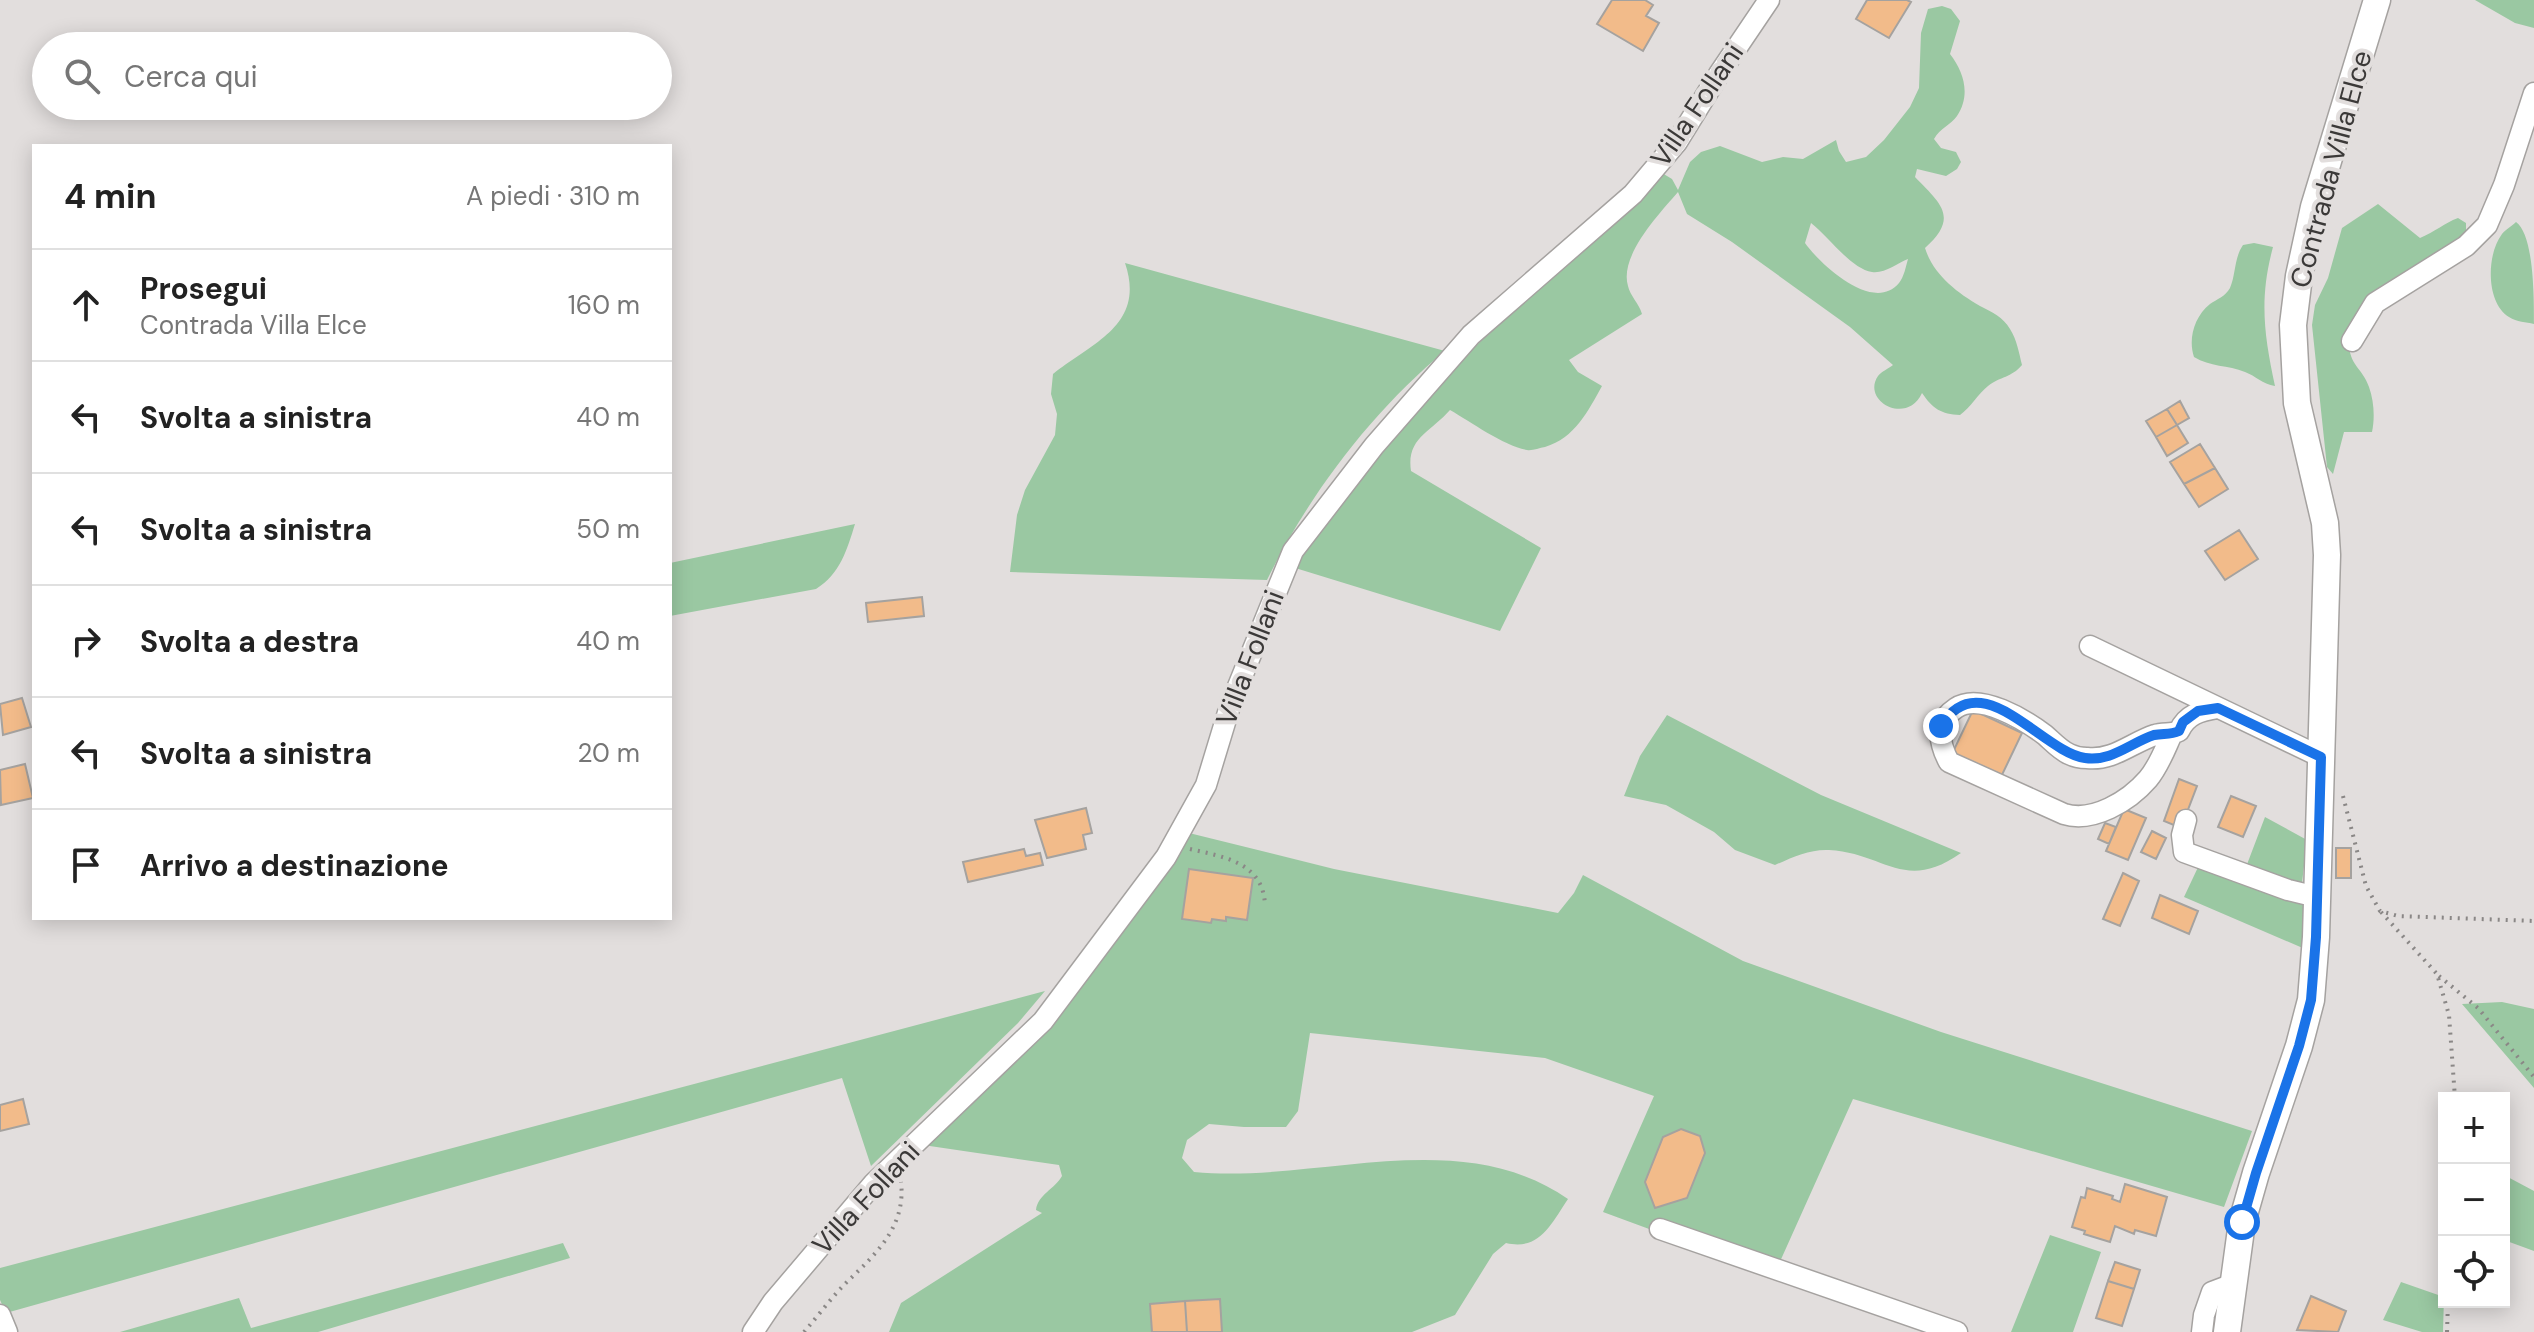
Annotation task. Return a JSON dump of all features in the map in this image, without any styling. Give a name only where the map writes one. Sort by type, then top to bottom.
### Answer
[{"type":"main road","name":"Contrada Villa Elce","points":[[2227,1332],[2244,1217],[2311,1000],[2327,555],[2325,523],[2297,403],[2293,325],[2299,276],[2314,207],[2377,0]]},
{"type":"street","name":"Villa Follani","points":[[753,1332],[773,1302],[874,1183],[1043,1021],[1172,845],[1206,785],[1230,706],[1293,551],[1374,446],[1471,335],[1633,194],[1677,142],[1761,2]]},
{"type":"street","points":[[2352,341],[2375,303],[2466,246],[2487,225],[2504,185],[2534,93]]},
{"type":"street","points":[[2090,646],[2218,708],[2321,764]]},
{"type":"street","points":[[2172,734],[2148,779],[2127,798],[2080,819],[1949,762],[1941,747],[1941,726],[1949,714],[1959,705],[1976,702],[2007,712],[2042,733],[2069,755],[2089,759],[2113,756],[2136,742],[2160,733],[2172,734],[2198,711],[2218,708]]},
{"type":"street","points":[[2186,820],[2182,835],[2184,852],[2288,890],[2317,897]]},
{"type":"street","points":[[1660,1229],[1957,1332]]},
{"type":"street","points":[[2202,1332],[2212,1292],[2233,1284]]},
{"type":"street","points":[[0,1315],[7,1332]]},
{"type":"path","points":[[2321,764],[2344,797],[2366,886],[2380,911],[2437,974],[2478,1008],[2534,1077]]},
{"type":"path","points":[[1172,845],[1242,865],[1255,873],[1262,886],[1265,906]]},
{"type":"path","points":[[2380,911],[2398,916],[2534,921]]},
{"type":"path","points":[[2437,974],[2449,1015],[2455,1092]]},
{"type":"path","points":[[804,1332],[849,1280],[868,1264],[895,1226],[901,1205],[901,1184],[893,1166]]},
{"type":"path","points":[[2447,1332],[2448,1308]]},
{"type":"green space","points":[[2475,0],[2534,0],[2534,28],[2515,23]]},
{"type":"green space","points":[[1942,6],[1951,9],[1960,21],[1950,54],[1959,68],[1965,92],[1957,116],[1934,139],[1941,148],[1956,152],[1961,162],[1957,169],[1946,176],[1917,169],[1915,177],[1938,203],[1944,219],[1936,237],[1925,248],[1946,282],[1997,315],[2007,325],[2019,351],[2022,365],[2018,369],[1988,386],[1960,415],[1938,410],[1922,393],[1915,403],[1906,408],[1888,406],[1880,401],[1874,385],[1879,375],[1893,365],[1850,327],[1732,242],[1687,214],[1678,192],[1642,236],[1629,262],[1628,286],[1642,314],[1569,360],[1578,372],[1602,386],[1573,430],[1555,443],[1527,450],[1498,439],[1450,410],[1422,436],[1412,451],[1411,471],[1541,548],[1500,631],[1292,567],[1404,423],[1452,368],[1662,173],[1672,179],[1678,190],[1690,162],[1701,152],[1720,146],[1762,162],[1783,157],[1803,159],[1836,140],[1846,162],[1866,157],[1910,107],[1919,88],[1921,33],[1928,9]],"holes":[[[1811,223],[1864,270],[1881,271],[1908,259],[1901,281],[1888,291],[1875,293],[1862,290],[1834,273],[1805,243]]]},
{"type":"green space","points":[[2378,204],[2420,238],[2458,218],[2466,223],[2466,232],[2459,243],[2414,270],[2349,342],[2353,362],[2371,392],[2373,427],[2372,432],[2344,432],[2333,474],[2327,467],[2312,325],[2315,305],[2328,278],[2342,228]]},
{"type":"green space","points":[[2516,222],[2522,229],[2530,253],[2534,324],[2509,317],[2501,310],[2492,290],[2493,254],[2503,232]]},
{"type":"green space","points":[[2254,243],[2273,247],[2266,283],[2265,316],[2275,386],[2239,370],[2200,360],[2194,357],[2192,350],[2194,329],[2200,315],[2228,291],[2240,250],[2243,245]]},
{"type":"green space","points":[[1125,263],[1445,351],[1392,400],[1344,456],[1302,517],[1267,580],[1010,572],[1017,515],[1025,490],[1055,435],[1057,414],[1051,394],[1053,374],[1099,341],[1122,317],[1130,284]]},
{"type":"green space","points":[[855,524],[837,569],[816,589],[672,616],[672,563]]},
{"type":"green space","points":[[1667,715],[1821,795],[1961,853],[1924,870],[1909,870],[1829,850],[1808,852],[1775,865],[1735,850],[1714,832],[1666,805],[1624,796],[1640,756]]},
{"type":"green space","points":[[2265,817],[2307,840],[2302,883],[2288,884],[2246,867]]},
{"type":"green space","points":[[1189,833],[1334,869],[1558,913],[1583,875],[1743,961],[1941,1032],[2252,1131],[2224,1207],[1853,1099],[1774,1275],[1603,1212],[1654,1096],[1545,1058],[1310,1033],[1298,1111],[1286,1127],[1209,1124],[1187,1140],[1182,1158],[1194,1172],[1241,1173],[1434,1160],[1480,1164],[1525,1177],[1568,1199],[1550,1226],[1536,1239],[1528,1243],[1506,1243],[1493,1254],[1455,1315],[1412,1332],[889,1332],[901,1303],[1042,1213],[1036,1210],[1037,1204],[1062,1176],[1059,1165],[923,1145],[1016,1052]]},
{"type":"green space","points":[[2200,863],[2308,903],[2305,949],[2184,897]]},
{"type":"green space","points":[[1045,991],[1018,1023],[871,1166],[842,1078],[6,1313],[0,1300],[0,1268]]},
{"type":"green space","points":[[2502,1002],[2534,1009],[2534,1088],[2462,1004]]},
{"type":"green space","points":[[2510,1178],[2534,1191],[2534,1251],[2510,1242]]},
{"type":"green space","points":[[2050,1235],[2101,1252],[2073,1332],[2011,1332]]},
{"type":"green space","points":[[563,1243],[570,1258],[318,1332],[120,1332],[239,1298],[251,1328]]},
{"type":"green space","points":[[2401,1282],[2438,1295],[2438,1308],[2444,1308],[2443,1332],[2422,1332],[2383,1320]]},
{"type":"building","points":[[1612,0],[1645,0],[1653,5],[1646,16],[1659,23],[1643,51],[1597,24]]},
{"type":"building","points":[[1867,0],[1911,2],[1889,38],[1856,19]]},
{"type":"building","points":[[2180,401],[2189,418],[2177,425],[2167,409]]},
{"type":"building","points":[[2167,409],[2177,425],[2156,437],[2146,421]]},
{"type":"building","points":[[2177,425],[2188,443],[2167,456],[2156,437]]},
{"type":"building","points":[[2200,444],[2215,468],[2184,484],[2170,462]]},
{"type":"building","points":[[2215,468],[2228,489],[2199,507],[2184,484]]},
{"type":"building","points":[[2239,530],[2258,559],[2225,580],[2205,551]]},
{"type":"building","points":[[922,597],[924,616],[868,622],[866,603]]},
{"type":"building","points":[[22,698],[31,727],[3,735],[0,704]]},
{"type":"building","points":[[1973,710],[2022,733],[2000,779],[1951,756]]},
{"type":"building","points":[[25,764],[32,798],[1,805],[0,770]]},
{"type":"building","points":[[2179,779],[2197,786],[2181,828],[2164,821]]},
{"type":"building","points":[[2231,796],[2256,806],[2243,837],[2218,827]]},
{"type":"building","points":[[1086,808],[1092,833],[1083,835],[1086,849],[1047,858],[1035,820]]},
{"type":"building","points":[[2124,809],[2146,818],[2128,860],[2106,851]]},
{"type":"building","points":[[2105,823],[2116,827],[2109,844],[2098,839]]},
{"type":"building","points":[[2152,831],[2166,838],[2156,859],[2141,852]]},
{"type":"building","points":[[2336,848],[2351,848],[2351,878],[2336,878]]},
{"type":"building","points":[[1024,849],[1026,856],[1040,853],[1043,865],[968,882],[963,862]]},
{"type":"building","points":[[1189,869],[1253,878],[1247,920],[1226,917],[1226,921],[1212,919],[1211,923],[1182,919]]},
{"type":"building","points":[[2123,873],[2139,881],[2120,926],[2103,919]]},
{"type":"building","points":[[2160,895],[2198,911],[2189,934],[2152,918]]},
{"type":"building","points":[[23,1099],[29,1124],[0,1131],[0,1105]]},
{"type":"building","points":[[1681,1129],[1700,1136],[1705,1153],[1687,1198],[1655,1208],[1645,1182],[1663,1137]]},
{"type":"building","points":[[2125,1184],[2167,1197],[2156,1236],[2135,1230],[2134,1234],[2115,1226],[2110,1242],[2072,1227],[2087,1188],[2113,1196],[2112,1199],[2120,1202]]},
{"type":"building","points":[[2115,1262],[2140,1270],[2134,1289],[2108,1281]]},
{"type":"building","points":[[2108,1281],[2134,1289],[2122,1326],[2096,1318]]},
{"type":"building","points":[[2311,1296],[2346,1311],[2338,1332],[2297,1330]]},
{"type":"building","points":[[1220,1299],[1222,1332],[1187,1332],[1185,1301]]},
{"type":"building","points":[[1185,1301],[1187,1332],[1152,1332],[1150,1304]]},
{"type":"route","points":[[1941,726],[1959,705],[1976,702],[2007,712],[2042,733],[2069,755],[2089,759],[2113,756],[2136,742],[2160,733],[2172,734],[2198,711],[2218,708],[2321,757],[2316,937],[2311,1000],[2242,1222]]}]
